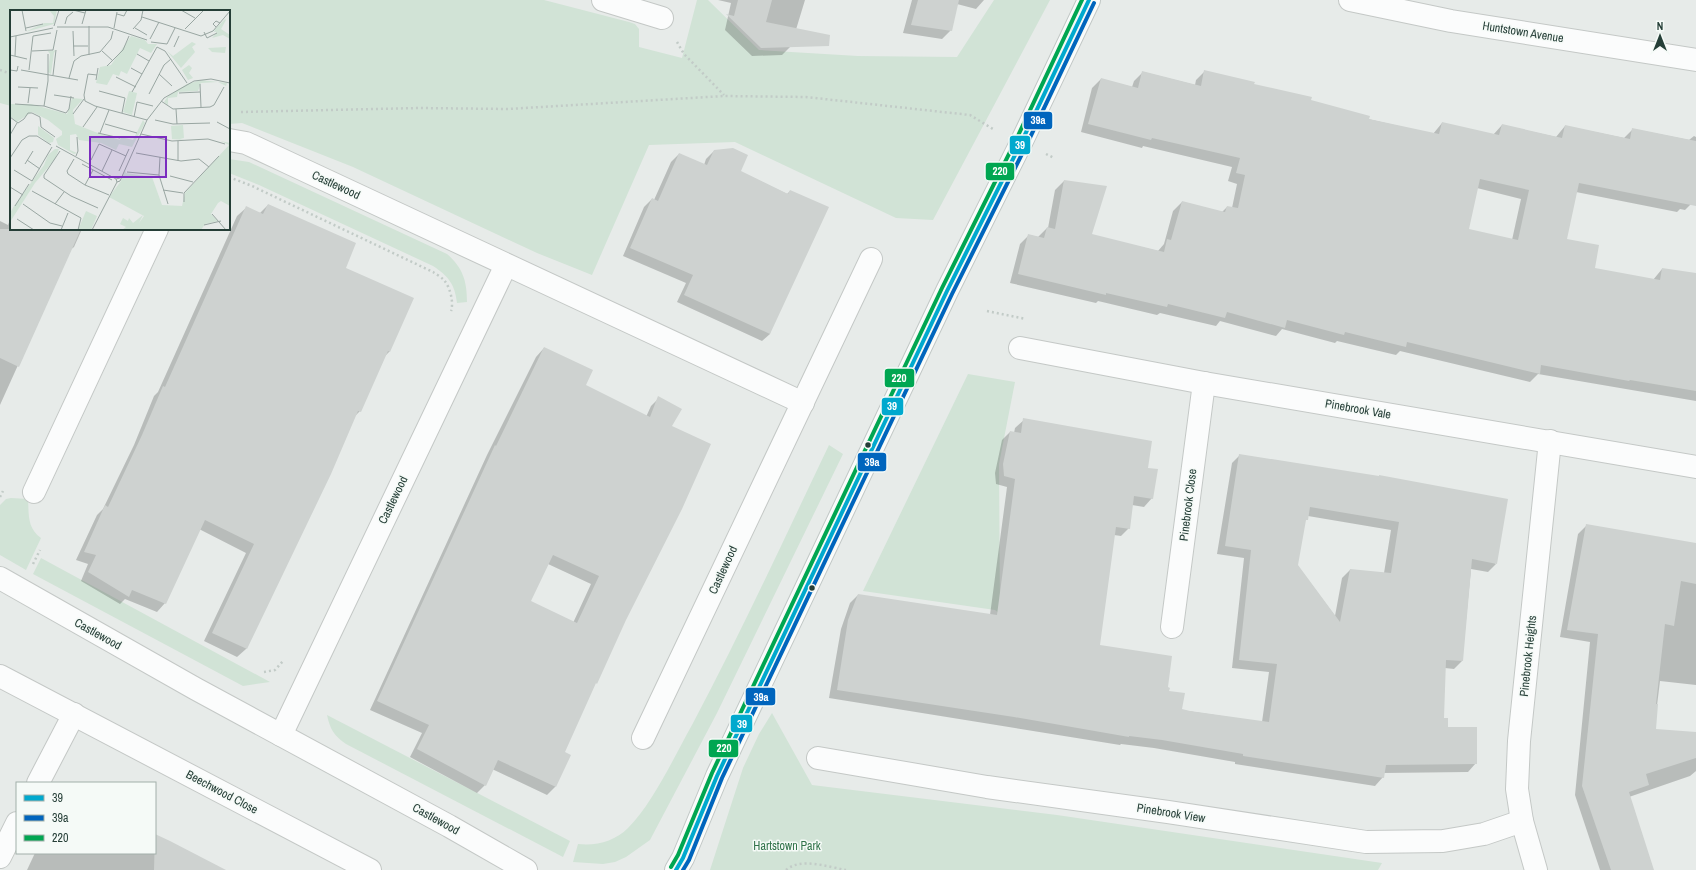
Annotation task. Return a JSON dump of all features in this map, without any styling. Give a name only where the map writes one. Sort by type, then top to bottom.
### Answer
[{"type":"street","points":[[603,0],[662,18]]},
{"type":"street","points":[[676,870],[683,858],[717,776],[810,579],[944,298],[1021,143],[1089,0]]},
{"type":"street","name":"Huntstown Avenue","points":[[1350,0],[1451,21],[1696,60]]},
{"type":"street","name":"Castlewood","points":[[230,140],[246,143],[803,403]]},
{"type":"street","points":[[34,492],[157,230]]},
{"type":"street","name":"Castlewood","points":[[643,738],[871,259]]},
{"type":"street","name":"Castlewood","points":[[281,735],[506,265]]},
{"type":"street","name":"Pinebrook Vale","points":[[1020,348],[1204,383],[1696,467]]},
{"type":"street","name":"Pinebrook Close","points":[[1172,627],[1204,383]]},
{"type":"street","name":"Pinebrook Heights","points":[[1536,870],[1522,821],[1517,789],[1519,741],[1550,441]]},
{"type":"street","name":"Castlewood","points":[[0,578],[526,870]]},
{"type":"street","name":"Beechwood Close","points":[[0,676],[370,870]]},
{"type":"street","points":[[39,782],[74,714]]},
{"type":"street","name":"Pinebrook View","points":[[818,758],[987,787],[1168,812],[1366,842],[1443,840],[1484,834],[1522,821]]},
{"type":"street","points":[[0,857],[16,825]]},
{"type":"path","points":[[662,18],[684,54],[724,96]]},
{"type":"path","points":[[0,70],[10,74]]},
{"type":"path","points":[[236,112],[419,108],[508,109],[724,96],[806,97],[970,115],[993,129]]},
{"type":"path","points":[[230,177],[252,186],[433,272],[444,280],[449,290],[452,299],[452,307],[449,314]]},
{"type":"path","points":[[987,310],[1027,319]]},
{"type":"path","points":[[0,497],[3,491]]},
{"type":"path","points":[[264,672],[275,670],[287,655]]},
{"type":"path","points":[[786,870],[791,865],[804,863],[846,870]]},
{"type":"green space","points":[[0,0],[544,0],[635,24],[639,29],[639,47],[682,58],[697,0],[708,0],[759,50],[858,56],[957,57],[994,0],[1050,0],[933,220],[896,218],[735,142],[649,145],[592,275],[537,253],[353,167],[242,123],[230,124],[230,10],[10,10],[10,106],[0,103]]},
{"type":"green space","points":[[230,159],[249,162],[447,254],[457,264],[463,275],[467,302],[457,303],[455,291],[450,281],[443,273],[433,266],[259,185],[230,173]]},
{"type":"green space","points":[[968,374],[1015,382],[999,464],[1000,614],[995,610],[863,591]]},
{"type":"green space","points":[[829,445],[843,454],[717,713],[650,840],[626,857],[615,862],[603,864],[573,862],[578,844],[605,842],[623,833],[637,818],[654,793],[728,656]]},
{"type":"green space","points":[[6,499],[28,499],[31,525],[36,534],[41,538],[26,570],[0,555],[0,505]]},
{"type":"green space","points":[[41,558],[270,682],[243,686],[33,574]]},
{"type":"green space","name":"Hartstown Park","points":[[772,713],[812,785],[1057,815],[1382,863],[1378,870],[710,870],[743,768],[759,734]]},
{"type":"green space","points":[[327,715],[570,841],[563,857],[346,744],[333,732]]},
{"type":"building","points":[[738,0],[772,0],[766,22],[830,35],[829,46],[761,48],[726,14],[734,16]]},
{"type":"building","points":[[918,0],[959,0],[952,31],[911,25]]},
{"type":"building","points":[[1204,70],[1255,82],[1254,84],[1312,97],[1311,100],[1370,116],[1369,119],[1439,134],[1442,122],[1499,135],[1502,124],[1562,138],[1565,125],[1630,139],[1632,128],[1696,141],[1696,206],[1579,183],[1567,239],[1599,245],[1595,268],[1660,280],[1662,268],[1696,273],[1696,391],[1629,381],[1541,365],[1540,374],[1407,342],[1406,347],[1345,332],[1344,335],[1287,320],[1285,328],[1227,312],[1225,318],[1168,304],[1167,307],[1106,293],[1106,295],[1018,274],[1028,234],[1044,238],[1047,227],[1055,229],[1064,180],[1107,186],[1092,234],[1164,252],[1167,239],[1171,240],[1182,201],[1225,212],[1227,206],[1238,208],[1245,175],[1236,173],[1240,158],[1152,138],[1151,140],[1088,124],[1101,78],[1138,88],[1142,71],[1201,86]],"holes":[[[1480,179],[1529,190],[1518,240],[1469,229]]]},
{"type":"building","points":[[733,148],[748,155],[741,171],[788,194],[790,190],[829,207],[770,334],[684,295],[693,275],[630,248],[652,198],[658,201],[679,153],[707,165],[714,150]]},
{"type":"building","points":[[268,204],[356,243],[346,268],[414,298],[390,352],[388,351],[361,412],[358,411],[331,474],[247,649],[212,633],[254,544],[205,520],[166,604],[132,590],[129,597],[88,572],[96,555],[84,552],[105,505],[108,507],[163,386],[165,387],[246,206],[263,214]]},
{"type":"building","points":[[0,229],[81,230],[19,367],[0,358]]},
{"type":"building","points":[[544,347],[593,370],[586,385],[650,417],[658,396],[682,409],[672,426],[711,444],[682,509],[626,620],[597,684],[596,683],[565,752],[571,755],[556,787],[498,760],[486,786],[417,749],[429,725],[377,701],[495,445],[496,446]],"holes":[[[553,555],[599,576],[577,623],[531,601]]]},
{"type":"building","points":[[1023,418],[1152,441],[1148,468],[1158,469],[1153,499],[1134,496],[1130,529],[1116,527],[1100,645],[1172,656],[1168,687],[1170,688],[1169,691],[1185,693],[1182,709],[1269,722],[1277,664],[1239,660],[1251,550],[1225,546],[1239,454],[1379,475],[1508,499],[1497,564],[1472,559],[1463,661],[1446,660],[1444,718],[1448,718],[1448,727],[1477,727],[1477,764],[1386,765],[1384,778],[1243,756],[1243,754],[1162,740],[1129,737],[1014,717],[837,690],[848,620],[858,594],[997,615],[1015,479],[1004,476],[1003,464],[1010,431],[1021,433]],"holes":[[[1310,507],[1399,522],[1391,573],[1350,569],[1340,622],[1298,565],[1306,520],[1308,520]]]},
{"type":"building","points":[[1586,524],[1696,543],[1696,584],[1681,581],[1674,626],[1665,624],[1656,704],[1658,704],[1656,729],[1696,732],[1696,758],[1646,774],[1649,785],[1629,792],[1654,870],[1611,870],[1582,786],[1598,634],[1567,630]]},
{"type":"building","points":[[156,834],[226,870],[154,870]]},
{"type":"transit line","name":"220","points":[[671,867],[678,855],[712,773],[942,288],[1016,140],[1082,0]]},
{"type":"transit line","name":"39","points":[[676,870],[683,858],[717,776],[947,291],[1021,143],[1089,0]]},
{"type":"transit line","name":"39a","points":[[683,870],[689,860],[722,778],[952,294],[1026,146],[1094,3]]}]
